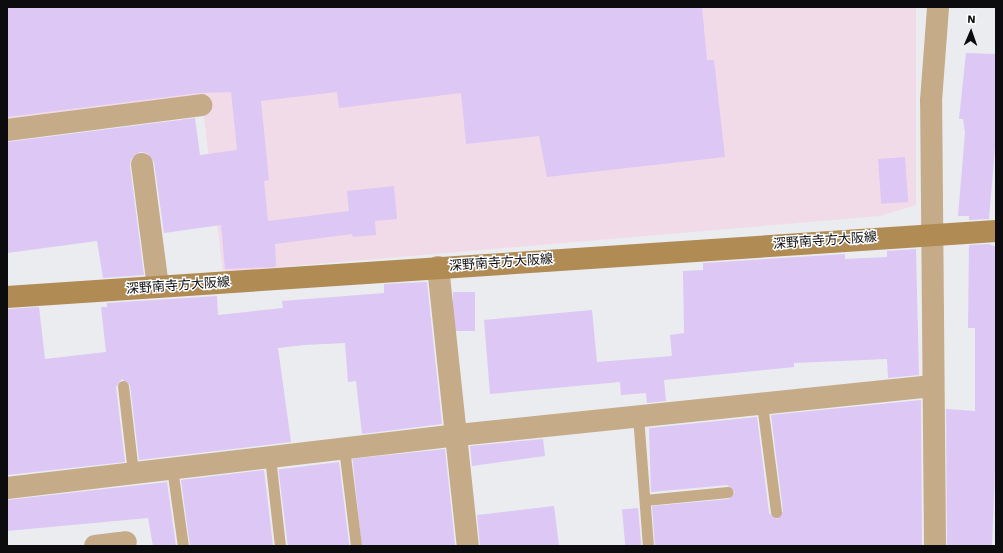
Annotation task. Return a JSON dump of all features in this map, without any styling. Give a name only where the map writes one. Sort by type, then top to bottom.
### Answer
[{"type":"main road","name":"深野南寺方大阪線","points":[[7,297],[933,233],[996,231]]},
{"type":"street","points":[[936,546],[932,386],[933,233],[931,100],[938,7]]},
{"type":"street","points":[[7,130],[201,105]]},
{"type":"street","points":[[142,164],[158,287]]},
{"type":"street","points":[[438,267],[458,435],[468,546]]},
{"type":"street","points":[[7,488],[458,435],[932,386]]},
{"type":"street","points":[[95,546],[126,542]]},
{"type":"lane","points":[[123,386],[133,473]]},
{"type":"lane","points":[[762,404],[776,512]]},
{"type":"lane","points":[[638,416],[648,546]]},
{"type":"lane","points":[[344,448],[356,546]]},
{"type":"lane","points":[[270,457],[280,546]]},
{"type":"lane","points":[[172,468],[183,546]]},
{"type":"lane","points":[[645,500],[728,492]]},
{"type":"shaded area","points":[[7,7],[916,7],[916,205],[880,216],[223,272],[202,101],[7,127]]},
{"type":"building","points":[[7,7],[702,7],[707,60],[714,60],[725,157],[547,177],[539,136],[466,144],[461,93],[339,108],[337,92],[261,101],[269,180],[264,181],[268,221],[349,211],[347,191],[394,186],[397,219],[375,221],[376,235],[353,237],[352,234],[275,244],[276,267],[225,269],[221,225],[164,233],[154,162],[147,153],[140,152],[131,159],[130,166],[144,275],[103,278],[97,241],[7,253],[7,142],[195,118],[200,155],[237,150],[231,92],[199,93],[7,117]]},
{"type":"building","points":[[966,53],[996,54],[996,135],[989,219],[969,220],[969,216],[958,216],[965,133],[963,119],[959,119]]},
{"type":"building","points":[[905,157],[908,202],[881,204],[878,159]]},
{"type":"building","points":[[989,244],[996,247],[996,444],[992,546],[947,546],[946,409],[975,411],[975,328],[968,328],[969,245]]},
{"type":"building","points":[[916,249],[919,375],[888,378],[887,359],[794,363],[794,367],[664,380],[666,401],[647,403],[646,393],[621,395],[620,382],[490,394],[484,320],[592,310],[597,362],[672,356],[670,335],[684,333],[683,271],[703,270],[703,263],[845,254],[845,259],[887,257],[887,251]]},
{"type":"building","points":[[427,282],[442,424],[362,434],[356,381],[348,382],[345,343],[278,348],[291,442],[139,460],[130,385],[122,379],[116,387],[125,462],[7,475],[8,309],[39,307],[45,359],[106,352],[101,307],[107,307],[107,303],[217,296],[218,315],[283,308],[282,301],[384,293],[384,284]]},
{"type":"building","points":[[453,292],[475,292],[475,331],[453,331]]},
{"type":"building","points":[[921,400],[922,546],[655,546],[652,506],[729,499],[735,492],[727,485],[651,492],[649,428],[757,417],[769,513],[777,519],[783,511],[771,415]]},
{"type":"building","points":[[543,439],[545,456],[472,466],[470,446]]},
{"type":"building","points":[[445,449],[455,546],[362,546],[353,459]]},
{"type":"building","points":[[339,462],[349,546],[288,546],[278,469]]},
{"type":"building","points":[[264,470],[273,546],[190,546],[181,480]]},
{"type":"building","points":[[167,482],[176,546],[153,546],[148,518],[7,531],[7,500]]},
{"type":"building","points":[[554,506],[559,546],[480,546],[477,515]]},
{"type":"building","points":[[638,508],[641,546],[625,546],[622,509]]}]
